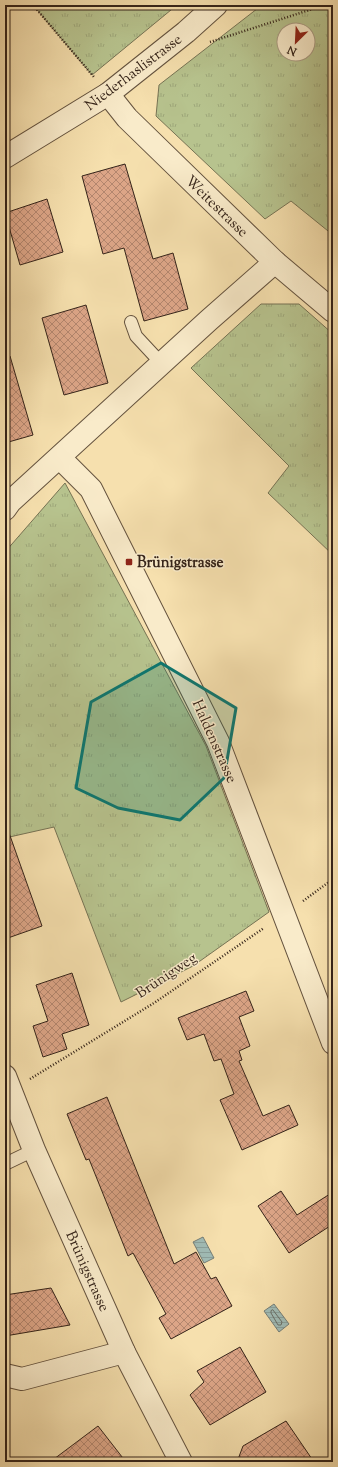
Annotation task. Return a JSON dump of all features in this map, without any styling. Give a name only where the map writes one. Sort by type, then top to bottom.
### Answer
[{"type":"street","name":"Niederhaslistrasse","points":[[5,157],[108,94],[186,32],[216,5]]},
{"type":"street","name":"Weitestrasse","points":[[108,94],[127,118],[275,262],[333,311]]},
{"type":"street","points":[[5,509],[10,502],[275,262]]},
{"type":"street","name":"Haldenstrasse","points":[[60,458],[92,490],[218,742],[333,1043]]},
{"type":"street","name":"Brünigstrasse","points":[[7,1082],[34,1150],[124,1352],[181,1462]]},
{"type":"street","points":[[5,1375],[22,1379],[124,1352]]},
{"type":"lane","points":[[131,322],[136,336],[162,364]]},
{"type":"lane","points":[[5,1164],[34,1150]]},
{"type":"path","points":[[33,5],[108,94]]},
{"type":"path","points":[[186,32],[204,44],[326,5]]},
{"type":"path","name":"Brünigweg","points":[[7,1082],[32,1078],[154,1003],[284,913],[298,905],[333,879]]},
{"type":"highlighted area","points":[[161,663],[236,708],[224,778],[180,820],[118,808],[76,788],[91,702]]},
{"type":"green space","points":[[33,5],[177,5],[92,75]]},
{"type":"green space","points":[[262,5],[333,5],[333,235],[291,201],[265,219],[156,116],[159,85]]},
{"type":"green space","points":[[261,304],[299,304],[333,334],[333,555],[268,493],[289,466],[191,368]]},
{"type":"green space","points":[[65,483],[206,746],[269,912],[193,966],[121,1002],[54,827],[5,838],[5,552]]},
{"type":"water","points":[[203,1237],[214,1258],[204,1263],[193,1242]]},
{"type":"water","points":[[274,1304],[289,1324],[279,1332],[264,1311]]},
{"type":"building","points":[[125,164],[153,259],[173,253],[188,309],[144,321],[124,248],[103,254],[82,176]]},
{"type":"building","points":[[47,199],[63,252],[20,265],[5,213]]},
{"type":"building","points":[[86,305],[108,383],[64,395],[42,318]]},
{"type":"building","points":[[10,356],[33,435],[5,443],[5,357]]},
{"type":"building","points":[[8,830],[42,926],[5,939],[5,831]]},
{"type":"building","points":[[72,973],[89,1025],[62,1034],[67,1049],[43,1057],[33,1026],[48,1021],[36,985]]},
{"type":"building","points":[[246,991],[254,1011],[239,1017],[250,1046],[239,1051],[242,1060],[239,1061],[263,1116],[289,1105],[298,1125],[242,1150],[220,1100],[234,1094],[221,1059],[214,1061],[204,1034],[187,1040],[178,1018]]},
{"type":"building","points":[[107,1097],[174,1264],[196,1252],[211,1279],[216,1277],[232,1306],[171,1339],[159,1318],[166,1314],[133,1253],[128,1256],[89,1159],[86,1160],[67,1114]]},
{"type":"building","points":[[281,1191],[297,1215],[333,1192],[333,1224],[289,1253],[258,1206]]},
{"type":"building","points":[[51,1288],[70,1325],[5,1336],[5,1295]]},
{"type":"building","points":[[240,1347],[266,1392],[210,1425],[190,1395],[204,1382],[197,1371]]},
{"type":"building","points":[[286,1421],[314,1462],[237,1462],[243,1446]]},
{"type":"building","points":[[98,1426],[126,1462],[50,1462]]},
{"type":"place","name":"Brünigstrasse","points":[[129,562]]}]
